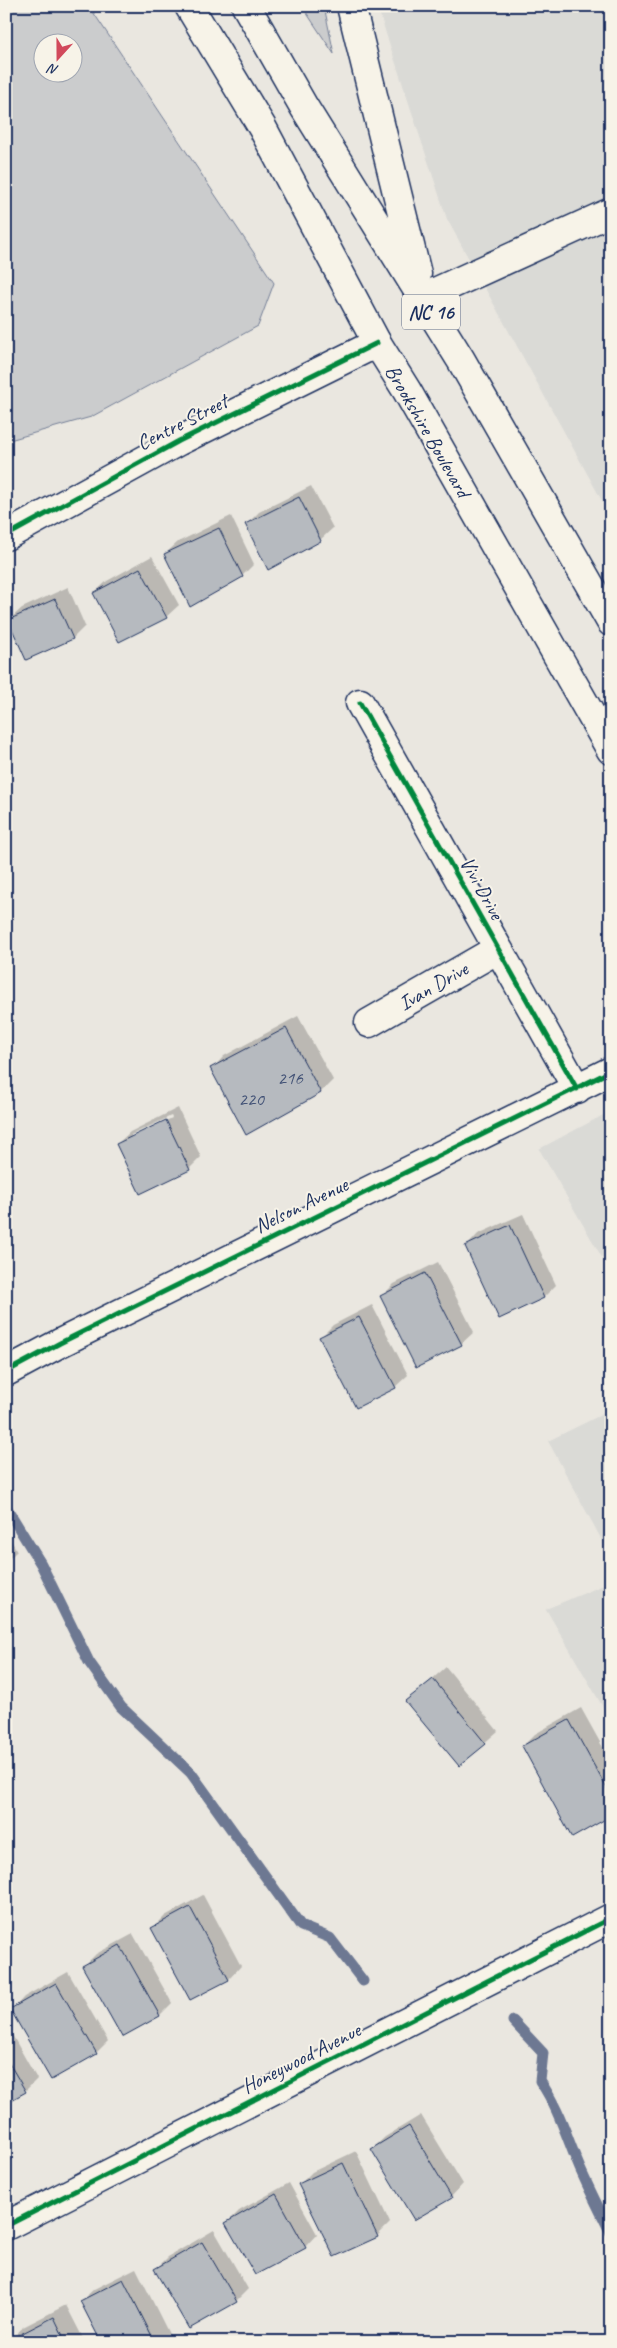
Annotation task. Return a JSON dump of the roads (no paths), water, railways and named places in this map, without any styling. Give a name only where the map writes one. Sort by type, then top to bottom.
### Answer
[{"type":"main road","name":"Brookshire Boulevard","points":[[189,6],[262,127],[377,343],[407,391],[611,750]]},
{"type":"main road","name":"NC 16","points":[[246,6],[304,107],[466,368],[611,622]]},
{"type":"main road","points":[[351,6],[422,298],[611,212]]},
{"type":"main road","name":"Centre Street","points":[[6,536],[179,441],[377,343]]},
{"type":"main road","name":"Vivi Drive","points":[[360,703],[577,1089]]},
{"type":"main road","name":"Ivan Drive","points":[[368,1023],[498,949]]},
{"type":"main road","name":"Nelson Avenue","points":[[6,1372],[328,1210],[611,1071]]},
{"type":"main road","name":"Honeywood Avenue","points":[[6,2226],[611,1918]]},
{"type":"waterway","points":[[6,1507],[41,1564],[89,1662],[121,1707],[191,1773],[301,1926],[330,1938],[363,1981]]},
{"type":"waterway","points":[[513,2021],[543,2053],[540,2081],[558,2115],[582,2173],[611,2233]]}]
